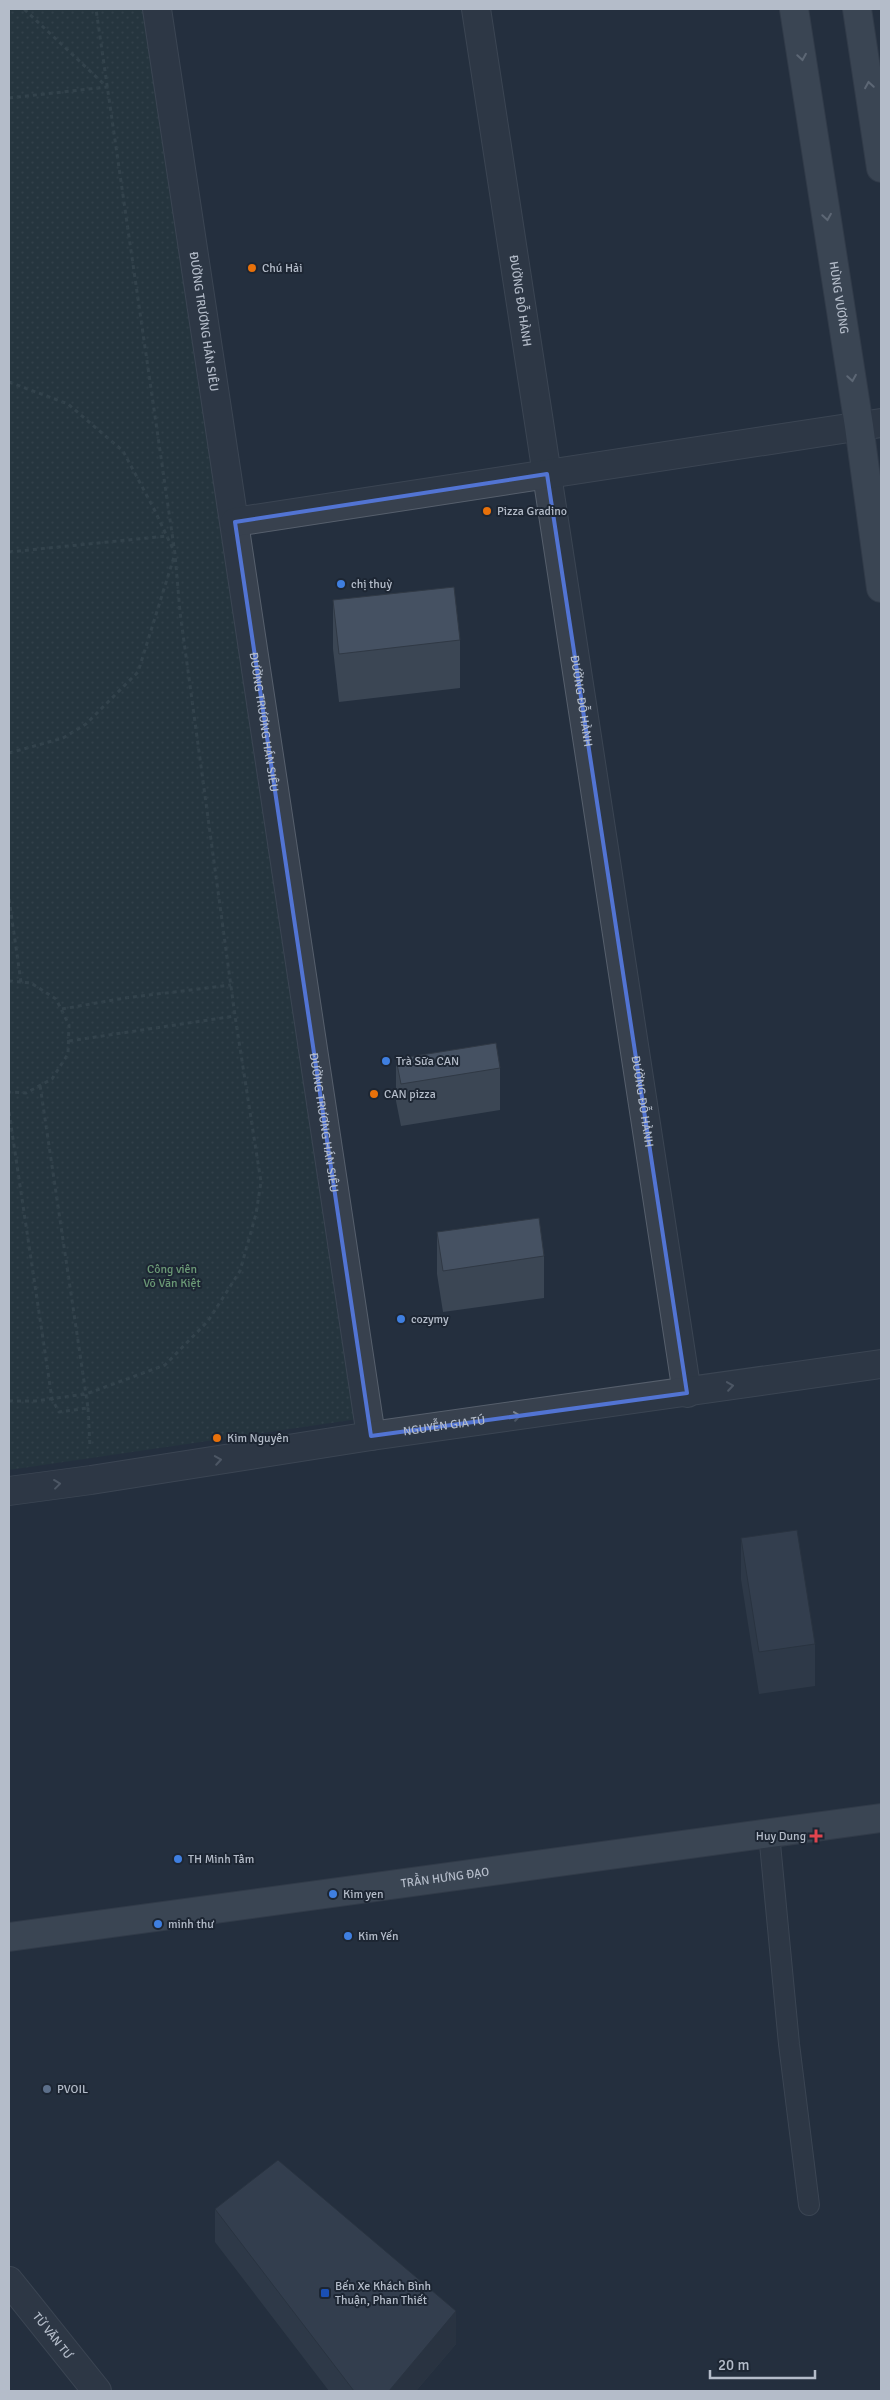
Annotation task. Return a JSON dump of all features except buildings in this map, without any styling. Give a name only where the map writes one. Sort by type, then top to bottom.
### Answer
[{"type":"main road","name":"HÙNG VƯƠNG","points":[[794,9],[870,425],[881,588]]},
{"type":"main road","points":[[857,9],[881,168]]},
{"type":"main road","name":"TRẦN HƯNG ĐẠO","points":[[9,1937],[881,1818]]},
{"type":"street","name":"ĐƯỜNG TRƯƠNG HÁN SIÊU","points":[[157,9],[371,1436]]},
{"type":"street","name":"ĐƯỜNG ĐỖ HÀNH","points":[[476,9],[687,1393]]},
{"type":"street","points":[[235,522],[870,425]]},
{"type":"street","name":"NGUYỄN GIA TÚ","points":[[9,1491],[371,1436],[687,1393],[881,1364]]},
{"type":"street","name":"TỪ VĂN TƯ","points":[[9,2281],[97,2391]]},
{"type":"lane","points":[[769,1833],[789,2044],[809,2205]]},
{"type":"path","points":[[24,9],[107,87]]},
{"type":"path","points":[[9,1401],[52,1399],[86,1394],[165,1365],[208,1320],[240,1271],[256,1214],[260,1182],[235,1016],[180,612],[175,554],[96,9]]},
{"type":"path","points":[[9,98],[107,87]]},
{"type":"path","points":[[9,382],[68,404],[123,451],[175,554],[138,672],[86,724],[63,738],[9,753]]},
{"type":"path","points":[[9,552],[167,536]]},
{"type":"path","points":[[9,899],[21,982]]},
{"type":"path","points":[[9,982],[31,983],[56,999],[69,1025],[68,1054],[52,1079],[26,1093],[9,1092]]},
{"type":"path","points":[[62,1010],[125,998],[231,985]]},
{"type":"path","points":[[69,1041],[235,1016]]},
{"type":"path","points":[[40,1085],[88,1408],[91,1480]]},
{"type":"path","points":[[9,1112],[52,1399],[59,1412],[88,1408]]},
{"type":"highlighted area","points":[[547,474],[687,1393],[371,1436],[235,522]]},
{"type":"green space","name":"Công viên Võ Văn Kiệt","points":[[9,9],[146,9],[358,1419],[9,1470]]},
{"type":"place","name":"Chú Hải","points":[[252,268]]},
{"type":"place","name":"Pizza Gradino","points":[[487,511]]},
{"type":"place","name":"chị thuỳ","points":[[341,584]]},
{"type":"place","name":"Trà Sữa CAN","points":[[386,1061]]},
{"type":"place","name":"CAN pizza","points":[[374,1094]]},
{"type":"place","name":"cozymy","points":[[401,1319]]},
{"type":"place","name":"Kim Nguyên","points":[[217,1438]]},
{"type":"place","name":"Huy Dung","points":[[816,1836]]},
{"type":"place","name":"TH Minh Tâm","points":[[178,1859]]},
{"type":"place","name":"Kim yen","points":[[333,1894]]},
{"type":"place","name":"minh thư","points":[[158,1924]]},
{"type":"place","name":"Kim Yến","points":[[348,1936]]},
{"type":"place","name":"PVOIL","points":[[47,2089]]},
{"type":"place","name":"Bến Xe Khách Bình Thuận, Phan Thiết","points":[[325,2293]]}]
